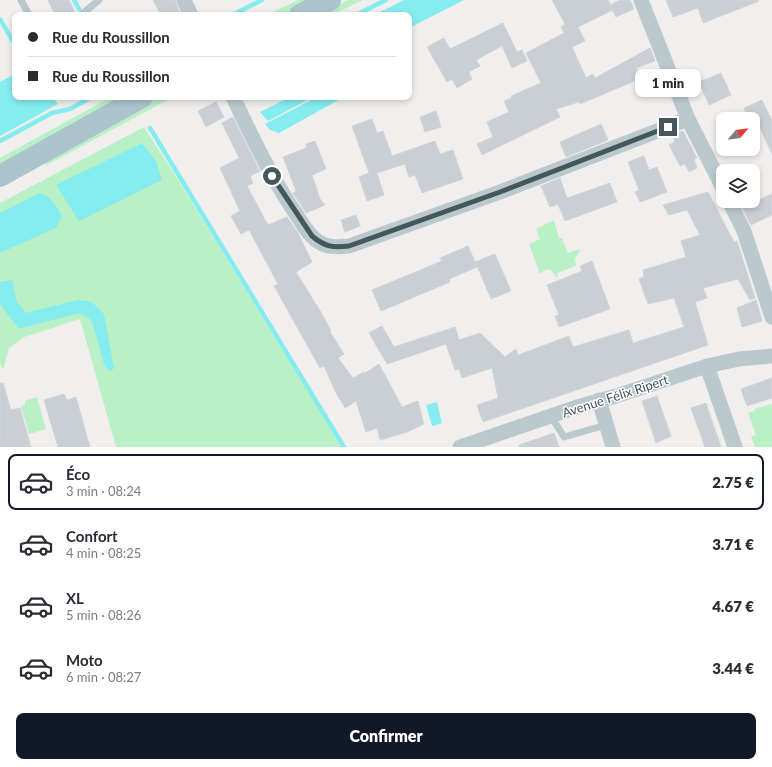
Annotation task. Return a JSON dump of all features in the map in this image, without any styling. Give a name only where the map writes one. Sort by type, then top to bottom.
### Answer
[{"type":"main road","points":[[306,12],[330,0]]},
{"type":"main road","points":[[0,176],[137,100]]},
{"type":"street","points":[[184,0],[190,12]]},
{"type":"street","points":[[641,0],[688,119],[716,174]]},
{"type":"street","points":[[234,100],[272,176],[300,219],[312,236],[320,243],[338,248],[354,245],[500,192],[688,119]]},
{"type":"street","points":[[732,208],[744,231],[772,317]]},
{"type":"street","name":"Avenue Félix Ripert","points":[[460,447],[599,400],[707,366],[739,359],[772,356]]},
{"type":"street","points":[[707,366],[735,447]]},
{"type":"street","points":[[599,400],[613,447]]},
{"type":"lane","points":[[20,0],[27,12]]},
{"type":"lane","points":[[85,12],[99,0]]},
{"type":"lane","points":[[551,416],[564,437],[606,425]]},
{"type":"green space","points":[[298,0],[312,0],[288,12],[273,12]]},
{"type":"green space","points":[[348,0],[363,0],[338,12],[324,12]]},
{"type":"green space","points":[[106,100],[119,100],[0,165],[0,158]]},
{"type":"green space","points":[[152,100],[167,100],[45,166],[46,162],[106,125]]},
{"type":"green space","points":[[144,127],[182,186],[342,447],[116,447],[80,319],[24,337],[9,348],[3,370],[0,363],[0,203]]},
{"type":"green space","points":[[554,220],[559,238],[562,238],[568,253],[579,249],[580,251],[575,259],[576,266],[557,273],[558,276],[556,277],[551,270],[546,269],[540,274],[529,244],[540,239],[536,229]]},
{"type":"green space","points":[[37,397],[46,429],[29,434],[21,406],[25,405],[25,401]]},
{"type":"green space","points":[[772,404],[772,447],[755,447],[751,436],[756,435],[748,413],[755,411],[754,409]]},
{"type":"water","points":[[404,0],[464,0],[412,26],[412,12],[380,12]]},
{"type":"water","points":[[12,76],[12,100],[55,100],[58,104],[0,136],[0,82]]},
{"type":"water","points":[[284,100],[307,100],[268,121],[260,112]]},
{"type":"water","points":[[311,100],[339,100],[279,133],[270,130],[265,124]]},
{"type":"water","points":[[142,143],[156,161],[162,180],[79,221],[56,185]]},
{"type":"water","points":[[39,193],[44,194],[51,199],[62,217],[56,228],[0,253],[0,213]]},
{"type":"water","points":[[12,280],[17,302],[26,313],[78,300],[92,302],[104,314],[114,368],[111,371],[107,369],[104,364],[92,321],[79,313],[18,328],[0,304],[0,282]]},
{"type":"water","points":[[437,402],[442,423],[432,426],[426,405]]},
{"type":"building","points":[[48,0],[69,0],[75,12],[54,12]]},
{"type":"building","points":[[153,0],[175,0],[180,12],[159,12]]},
{"type":"building","points":[[552,0],[608,0],[613,10],[578,27],[585,41],[572,47],[586,78],[593,74],[595,78],[650,48],[655,61],[636,68],[640,77],[630,83],[580,104],[579,102],[556,109],[560,117],[482,155],[477,144],[493,137],[487,122],[509,112],[504,101],[512,98],[511,96],[541,83],[526,53],[564,33],[561,27],[565,24]]},
{"type":"building","points":[[620,0],[630,0],[634,9],[616,17],[610,5]]},
{"type":"building","points":[[666,0],[759,1],[703,23],[698,8],[673,17]]},
{"type":"building","points":[[503,23],[517,52],[522,50],[527,61],[512,68],[502,46],[476,60],[480,66],[469,72],[472,79],[457,88],[452,79],[447,82],[427,47],[444,38],[450,49]]},
{"type":"building","points":[[721,73],[731,95],[709,105],[699,82]]},
{"type":"building","points":[[762,100],[772,121],[772,154],[760,128],[760,112],[745,112],[744,108]]},
{"type":"building","points":[[216,102],[224,117],[206,127],[198,111]]},
{"type":"building","points":[[436,111],[441,127],[425,132],[420,117]]},
{"type":"building","points":[[233,117],[260,171],[250,176],[253,183],[247,186],[268,225],[287,217],[298,233],[312,262],[296,272],[322,314],[331,331],[330,332],[344,354],[338,358],[353,378],[364,372],[364,374],[379,364],[402,407],[418,401],[424,424],[407,432],[380,440],[377,428],[366,432],[356,401],[345,408],[335,391],[324,366],[320,368],[274,286],[278,284],[249,230],[241,234],[231,216],[240,211],[220,168],[239,158],[222,123]]},
{"type":"building","points":[[372,119],[377,133],[383,131],[392,156],[435,141],[440,154],[453,150],[463,179],[422,193],[415,175],[409,177],[405,164],[377,173],[384,195],[367,201],[359,177],[369,173],[352,126]]},
{"type":"building","points":[[601,124],[608,140],[566,157],[560,142]]},
{"type":"building","points":[[683,131],[697,158],[694,159],[697,168],[689,172],[685,164],[680,166],[669,145],[675,142],[672,135]]},
{"type":"building","points":[[315,141],[326,169],[312,175],[320,199],[325,205],[306,213],[293,193],[296,191],[283,157],[306,148],[306,144]]},
{"type":"building","points":[[644,156],[649,170],[657,167],[667,192],[640,202],[635,192],[639,190],[628,162]]},
{"type":"building","points":[[560,178],[567,198],[610,183],[617,202],[565,221],[558,204],[550,207],[541,186]]},
{"type":"building","points":[[708,192],[734,242],[737,241],[755,298],[750,300],[738,279],[703,288],[707,298],[695,302],[708,345],[483,422],[477,405],[498,398],[492,368],[462,378],[459,369],[455,370],[446,344],[387,364],[369,333],[382,326],[394,347],[455,327],[459,340],[480,333],[505,357],[516,349],[518,355],[569,336],[573,347],[629,330],[633,343],[684,327],[674,298],[648,304],[639,279],[644,277],[643,270],[686,257],[681,241],[700,235],[687,210],[669,215],[663,205]]},
{"type":"building","points":[[772,194],[772,215],[751,225],[742,208],[760,208],[760,199]]},
{"type":"building","points":[[356,215],[360,226],[345,232],[341,220]]},
{"type":"building","points":[[468,246],[475,262],[495,254],[511,291],[491,299],[476,263],[477,267],[449,279],[450,282],[381,311],[372,290],[442,261],[440,258]]},
{"type":"building","points":[[592,261],[610,309],[559,327],[555,316],[559,315],[547,285],[582,271],[580,266]]},
{"type":"building","points":[[756,300],[762,321],[742,327],[737,308]]},
{"type":"building","points":[[772,378],[772,398],[747,406],[741,389]]},
{"type":"building","points":[[0,383],[3,383],[11,410],[20,408],[31,447],[0,447]]},
{"type":"building","points":[[64,394],[67,400],[76,397],[90,447],[58,447],[44,400]]},
{"type":"building","points":[[657,396],[671,436],[656,443],[642,401]]},
{"type":"building","points":[[706,403],[721,447],[705,447],[691,408]]},
{"type":"building","points":[[554,433],[559,447],[519,447],[519,445]]},
{"type":"waterway","points":[[74,0],[79,9]]},
{"type":"waterway","points":[[238,12],[262,0]]},
{"type":"waterway","points":[[362,12],[386,0]]},
{"type":"waterway","points":[[0,19],[12,40]]},
{"type":"waterway","points":[[0,141],[52,113],[70,109],[86,100]]},
{"type":"waterway","points":[[150,128],[344,447]]},
{"type":"route","points":[[272,176],[312,236],[320,243],[338,248],[349,246],[511,188],[668,127]]}]
